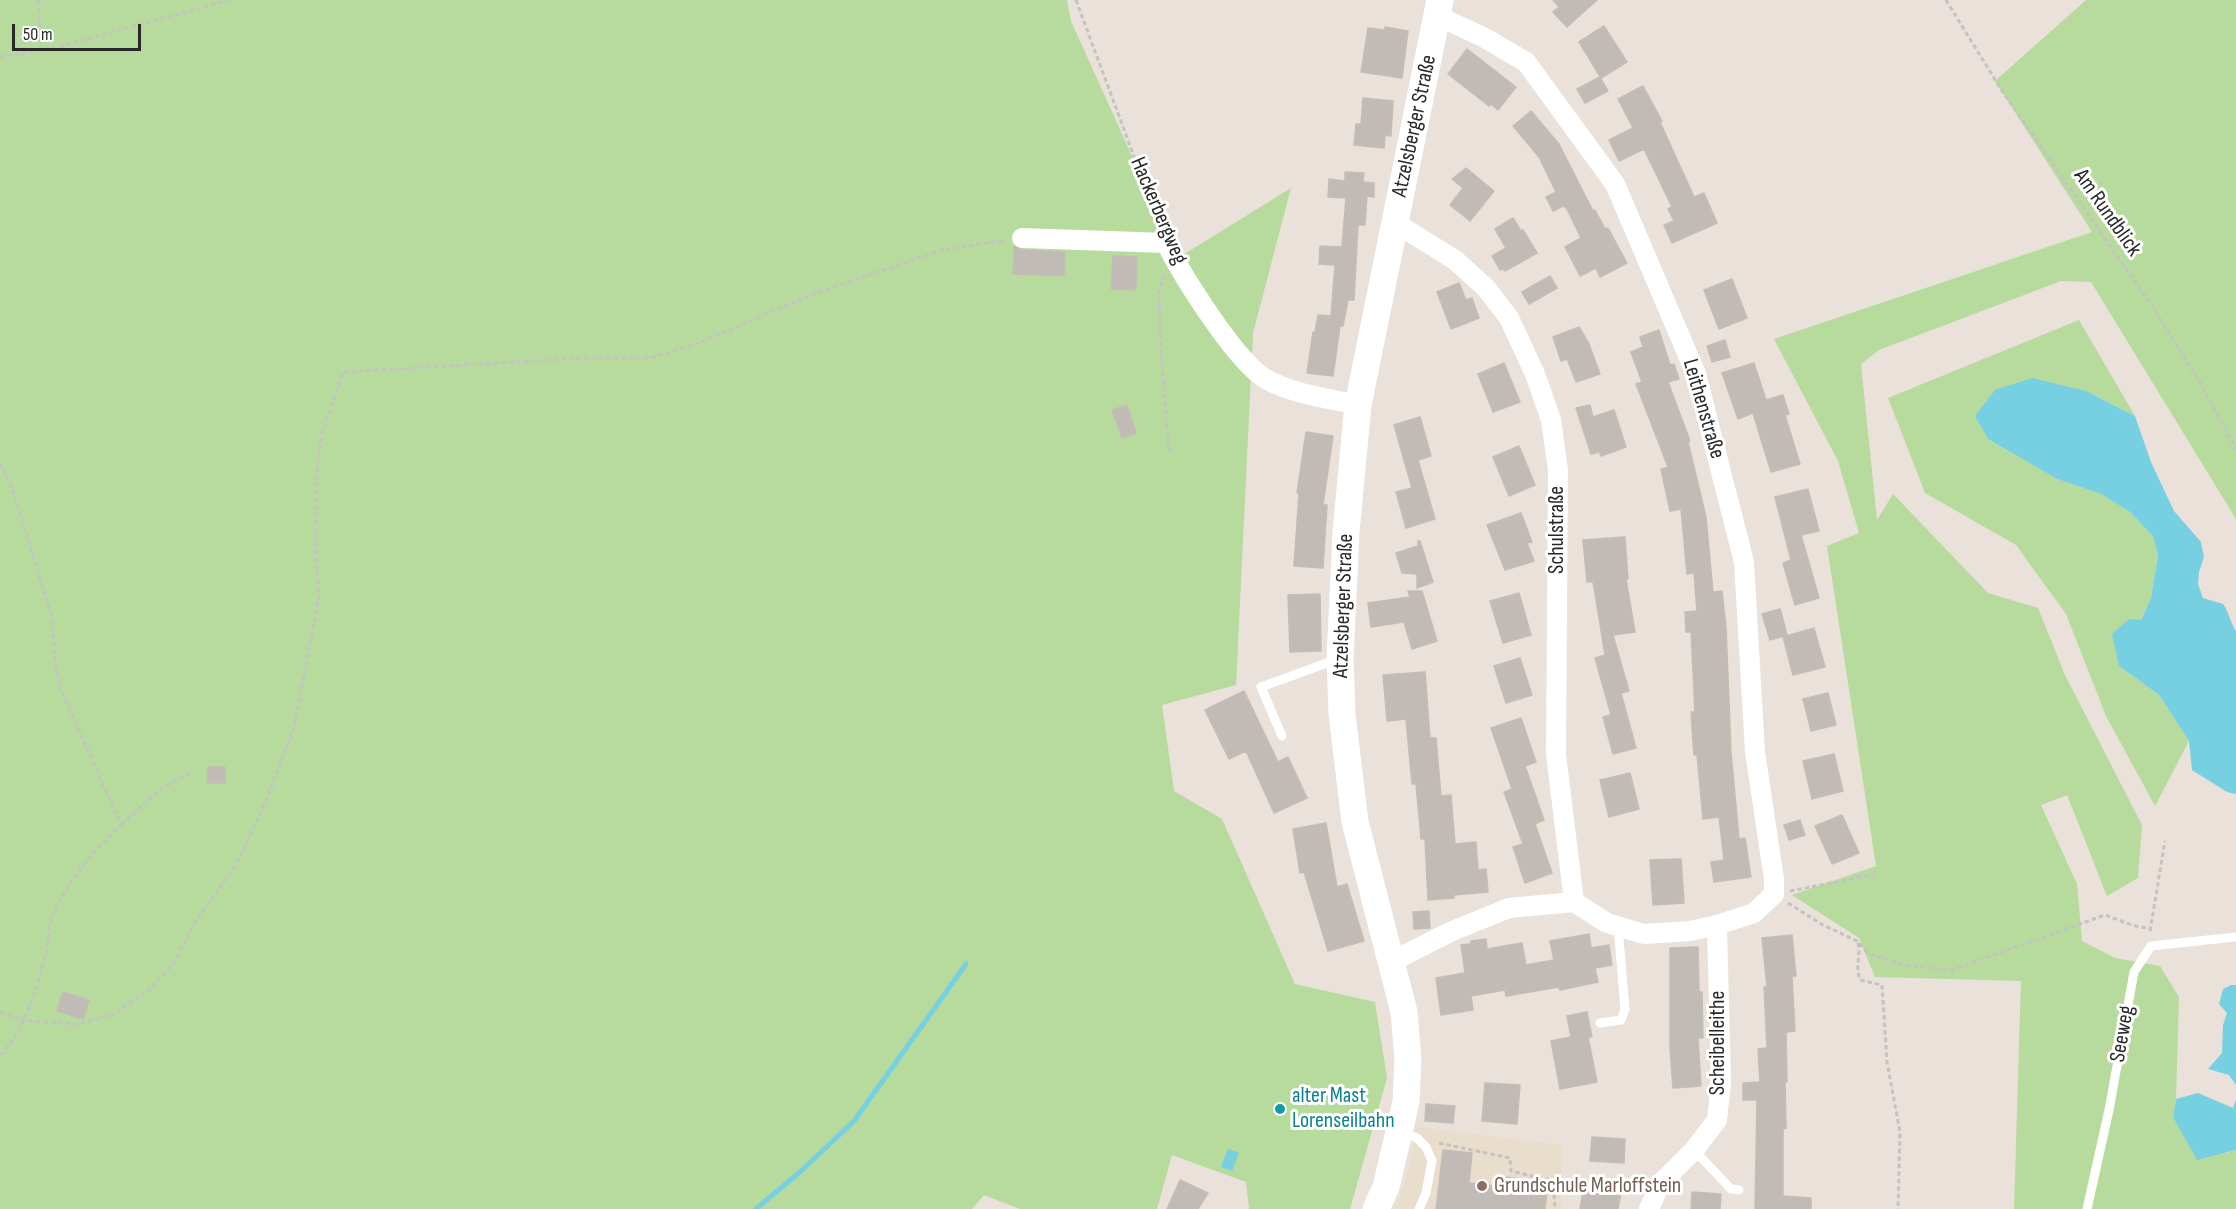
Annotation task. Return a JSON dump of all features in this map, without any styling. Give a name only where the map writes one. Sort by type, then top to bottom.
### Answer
[{"type":"street","name":"Atzelsberger Straße","points":[[1376,1209],[1410,1136],[1406,1102],[1408,1060],[1404,1012],[1355,822],[1342,714],[1340,658],[1346,532],[1358,405],[1439,8]]},
{"type":"street","name":"Leithenstraße","points":[[1439,8],[1526,62],[1615,184],[1696,374],[1744,562],[1755,752],[1774,879],[1774,894]]},
{"type":"street","name":"Schulstraße","points":[[1394,222],[1455,260],[1486,288],[1509,318],[1535,374],[1551,420],[1558,470],[1556,754],[1574,902]]},
{"type":"street","points":[[1022,238],[1170,250]]},
{"type":"street","name":"Hackerbergweg","points":[[1170,250],[1229,341],[1258,374],[1289,388],[1358,405]]},
{"type":"street","points":[[1391,962],[1450,932],[1509,908],[1574,902],[1607,922],[1644,934],[1690,931],[1717,925],[1754,913],[1774,894]]},
{"type":"street","name":"Scheibelleithe","points":[[1649,1209],[1660,1184],[1694,1150],[1717,1120],[1721,1083],[1717,925]]},
{"type":"lane","points":[[1282,736],[1261,687],[1340,658]]},
{"type":"lane","points":[[1600,1023],[1621,1020],[1625,1009],[1618,926]]},
{"type":"lane","points":[[2151,946],[2236,937]]},
{"type":"lane","name":"Seeweg","points":[[2087,1209],[2109,1110],[2134,972],[2151,946]]},
{"type":"lane","points":[[1410,1136],[1426,1147],[1432,1161],[1426,1193],[1419,1209]]},
{"type":"lane","points":[[1694,1150],[1731,1189],[1739,1190]]},
{"type":"path","points":[[38,0],[41,48]]},
{"type":"path","points":[[0,57],[62,46],[229,0]]},
{"type":"path","name":"Hackerbergweg","points":[[1076,0],[1170,250]]},
{"type":"path","name":"Am Rundblick","points":[[1946,0],[2002,91],[2152,306],[2201,384],[2236,448]]},
{"type":"path","points":[[0,1012],[23,1020],[80,1024],[115,1014],[150,989],[175,963],[192,927],[236,865],[265,803],[294,728],[319,596],[315,548],[316,471],[322,433],[343,372],[585,358],[650,358],[697,344],[813,294],[942,250],[1022,238]]},
{"type":"path","points":[[1169,452],[1159,292],[1170,250]]},
{"type":"path","points":[[0,463],[12,489],[52,617],[60,688],[121,825]]},
{"type":"path","points":[[0,1057],[16,1038],[34,1000],[52,918],[72,881],[98,847],[121,825],[159,790],[190,772]]},
{"type":"path","points":[[2151,946],[2150,929],[2164,841]]},
{"type":"path","points":[[1774,894],[1876,874]]},
{"type":"path","points":[[1774,894],[1823,925],[1857,941],[1869,954],[1904,965],[1952,970],[2105,915],[2150,929]]},
{"type":"path","points":[[1857,941],[1860,951],[1856,960],[1860,980],[1882,986],[1887,1062],[1900,1132],[1898,1209]]},
{"type":"path","points":[[1410,1136],[1510,1158],[1511,1171],[1554,1181],[1555,1209]]},
{"type":"shaded area","name":"Grundschule Marloffstein","points":[[1416,1127],[1561,1145],[1561,1209],[1396,1209],[1411,1163]]},
{"type":"green space","points":[[0,0],[1067,0],[1071,21],[1178,258],[1291,188],[1253,333],[1236,685],[1162,705],[1174,791],[1222,819],[1295,984],[1375,1002],[1387,1078],[1350,1209],[1249,1209],[1246,1182],[1172,1155],[1157,1209],[1020,1209],[984,1195],[972,1209],[0,1209]]},
{"type":"green space","points":[[2086,0],[2236,0],[2236,519],[2091,282],[2061,281],[1879,350],[1861,364],[1877,520],[1893,494],[1988,593],[2038,608],[2065,675],[2142,825],[2138,878],[2107,896],[2067,795],[2041,805],[2077,884],[2082,941],[2115,958],[2160,966],[2179,997],[2176,1099],[2173,1117],[2226,1153],[2236,1150],[2236,1209],[2014,1209],[2021,981],[1875,977],[1859,938],[1792,895],[1876,866],[1827,546],[1859,533],[1838,461],[1774,339],[2092,232],[1995,81]]},
{"type":"green space","points":[[2079,320],[2135,416],[2086,391],[1988,439],[2057,479],[2101,494],[2130,512],[2153,536],[2158,555],[2151,598],[2119,666],[2159,695],[2189,741],[2155,806],[2106,716],[2066,614],[2016,545],[1925,493],[1888,398]]},
{"type":"water","points":[[2032,378],[2086,391],[2135,416],[2151,462],[2174,511],[2201,542],[2204,557],[2198,584],[2203,598],[2223,604],[2236,631],[2236,794],[2227,792],[2192,770],[2189,741],[2159,695],[2119,666],[2112,634],[2129,619],[2141,620],[2151,598],[2158,555],[2153,536],[2130,512],[2101,494],[2057,479],[1988,439],[1975,416],[1995,390]]},
{"type":"water","points":[[2236,985],[2236,1085],[2229,1075],[2208,1069],[2222,1053],[2223,1025],[2227,1013],[2219,1004],[2223,989]]},
{"type":"water","points":[[2198,1093],[2233,1108],[2236,1100],[2236,1150],[2197,1160],[2173,1117],[2176,1099]]},
{"type":"water","points":[[1228,1149],[1239,1153],[1232,1171],[1221,1167]]},
{"type":"building","points":[[1553,0],[1597,0],[1567,27],[1553,12],[1559,7]]},
{"type":"building","points":[[1604,26],[1627,62],[1601,78],[1579,42]]},
{"type":"building","points":[[1385,27],[1408,31],[1402,78],[1361,72],[1368,28],[1385,30]]},
{"type":"building","points":[[1467,49],[1516,87],[1498,110],[1491,104],[1489,106],[1448,74]]},
{"type":"building","points":[[1600,77],[1608,91],[1585,103],[1577,89]]},
{"type":"building","points":[[1643,86],[1662,121],[1660,122],[1694,197],[1704,193],[1717,223],[1672,243],[1664,225],[1674,221],[1668,209],[1672,207],[1644,149],[1619,161],[1609,140],[1633,128],[1618,99]]},
{"type":"building","points":[[1363,98],[1393,101],[1391,136],[1385,135],[1384,148],[1354,145],[1356,124],[1361,124]]},
{"type":"building","points":[[1531,111],[1559,144],[1593,211],[1595,210],[1605,229],[1608,228],[1627,263],[1600,277],[1596,268],[1580,276],[1565,247],[1581,238],[1567,209],[1563,206],[1553,211],[1546,197],[1556,192],[1539,157],[1513,126]]},
{"type":"building","points":[[1466,168],[1494,191],[1470,221],[1450,205],[1463,188],[1452,179]]},
{"type":"building","points":[[1345,172],[1364,173],[1363,182],[1374,183],[1374,197],[1367,196],[1365,225],[1358,225],[1354,300],[1348,300],[1343,326],[1340,326],[1333,376],[1307,373],[1318,315],[1331,316],[1335,265],[1319,264],[1320,246],[1342,247],[1346,198],[1328,197],[1329,179],[1345,181]]},
{"type":"building","points":[[1513,218],[1537,253],[1505,271],[1500,270],[1492,256],[1506,248],[1495,229]]},
{"type":"building","points":[[1014,246],[1022,250],[1065,252],[1064,276],[1013,274]]},
{"type":"building","points":[[1113,256],[1137,257],[1136,290],[1111,289]]},
{"type":"building","points":[[1550,276],[1557,288],[1529,304],[1522,292]]},
{"type":"building","points":[[1732,279],[1747,318],[1719,329],[1704,290]]},
{"type":"building","points":[[1459,283],[1466,300],[1472,298],[1479,318],[1451,329],[1437,292]]},
{"type":"building","points":[[1579,327],[1589,344],[1600,374],[1576,382],[1567,359],[1561,361],[1553,337]]},
{"type":"building","points":[[1659,330],[1670,365],[1674,364],[1679,379],[1668,382],[1690,441],[1688,442],[1706,517],[1713,592],[1722,591],[1726,628],[1731,752],[1739,839],[1745,838],[1751,877],[1714,882],[1711,862],[1724,860],[1719,817],[1703,819],[1697,755],[1694,755],[1691,712],[1695,712],[1691,632],[1686,632],[1685,612],[1697,611],[1694,573],[1687,574],[1681,509],[1670,511],[1661,469],[1668,467],[1636,384],[1642,382],[1631,352],[1643,347],[1640,337]]},
{"type":"building","points":[[1725,340],[1730,357],[1712,362],[1707,346]]},
{"type":"building","points":[[1504,363],[1520,402],[1493,412],[1478,374]]},
{"type":"building","points":[[1754,363],[1766,400],[1783,395],[1789,414],[1785,415],[1800,464],[1771,472],[1753,413],[1738,419],[1722,373]]},
{"type":"building","points":[[1127,405],[1136,433],[1122,438],[1112,410]]},
{"type":"building","points":[[1590,405],[1593,417],[1614,410],[1626,447],[1601,456],[1599,452],[1591,454],[1576,408]]},
{"type":"building","points":[[1420,417],[1431,456],[1418,460],[1435,519],[1406,528],[1396,492],[1412,488],[1394,425]]},
{"type":"building","points":[[1306,432],[1333,436],[1323,505],[1327,505],[1323,568],[1294,566],[1299,493],[1297,493]]},
{"type":"building","points":[[1519,446],[1535,485],[1509,496],[1493,457]]},
{"type":"building","points":[[1808,489],[1819,531],[1801,535],[1819,598],[1795,605],[1783,563],[1791,560],[1775,497]]},
{"type":"building","points":[[1521,513],[1532,542],[1527,543],[1534,561],[1505,570],[1487,525]]},
{"type":"building","points":[[1625,537],[1628,579],[1626,579],[1635,632],[1613,635],[1629,691],[1621,693],[1636,748],[1613,754],[1603,717],[1611,715],[1595,658],[1605,655],[1593,582],[1587,582],[1583,540]]},
{"type":"building","points":[[1418,541],[1420,541],[1433,582],[1417,588],[1417,574],[1402,573],[1396,553],[1418,546]]},
{"type":"building","points":[[1408,591],[1422,591],[1437,641],[1412,649],[1404,622],[1371,627],[1368,603],[1410,597]]},
{"type":"building","points":[[1519,593],[1531,635],[1503,643],[1490,601]]},
{"type":"building","points":[[1320,594],[1321,651],[1290,652],[1288,595]]},
{"type":"building","points":[[1780,609],[1787,635],[1770,640],[1762,614]]},
{"type":"building","points":[[1814,628],[1825,667],[1793,675],[1783,637]]},
{"type":"building","points":[[1520,658],[1532,695],[1506,703],[1494,666]]},
{"type":"building","points":[[1425,672],[1430,738],[1436,738],[1441,796],[1451,795],[1455,844],[1476,842],[1478,870],[1486,869],[1488,892],[1428,900],[1425,839],[1421,839],[1416,784],[1412,784],[1406,719],[1387,721],[1383,675]]},
{"type":"building","points":[[1244,691],[1278,762],[1288,757],[1307,798],[1274,813],[1246,751],[1229,759],[1205,710]]},
{"type":"building","points":[[1828,693],[1836,725],[1811,731],[1803,699]]},
{"type":"building","points":[[1521,718],[1536,762],[1525,766],[1544,820],[1535,824],[1552,873],[1525,883],[1513,847],[1523,844],[1504,792],[1512,789],[1491,728]]},
{"type":"building","points":[[1834,754],[1843,791],[1812,799],[1803,761]]},
{"type":"building","points":[[208,767],[225,767],[225,783],[207,783]]},
{"type":"building","points":[[1630,773],[1639,809],[1609,817],[1600,780]]},
{"type":"building","points":[[1842,815],[1859,853],[1832,864],[1815,826]]},
{"type":"building","points":[[1800,820],[1805,835],[1789,840],[1784,825]]},
{"type":"building","points":[[1326,823],[1337,887],[1347,884],[1364,941],[1328,951],[1304,872],[1300,873],[1293,829]]},
{"type":"building","points":[[1681,859],[1684,903],[1653,905],[1650,860]]},
{"type":"building","points":[[1429,911],[1430,928],[1414,929],[1413,912]]},
{"type":"building","points":[[1589,934],[1591,948],[1609,945],[1612,965],[1595,968],[1598,982],[1560,990],[1559,987],[1506,996],[1505,990],[1471,996],[1473,1010],[1441,1015],[1436,978],[1465,973],[1461,945],[1486,939],[1487,949],[1522,943],[1526,965],[1554,960],[1550,941]]},
{"type":"building","points":[[1792,935],[1796,976],[1792,976],[1795,1031],[1786,1032],[1787,1082],[1785,1082],[1786,1128],[1783,1129],[1783,1196],[1811,1198],[1811,1209],[1755,1209],[1757,1100],[1743,1100],[1743,1083],[1760,1082],[1758,1049],[1767,1048],[1764,987],[1767,987],[1762,938]]},
{"type":"building","points":[[1698,947],[1703,1038],[1698,1038],[1701,1086],[1673,1088],[1670,1048],[1670,948]]},
{"type":"building","points":[[63,992],[89,1000],[83,1019],[57,1011]]},
{"type":"building","points":[[1587,1012],[1592,1037],[1588,1037],[1597,1082],[1560,1089],[1551,1041],[1571,1037],[1567,1016]]},
{"type":"building","points":[[1485,1083],[1520,1085],[1517,1124],[1482,1121]]},
{"type":"building","points":[[1426,1104],[1455,1106],[1453,1123],[1425,1121]]},
{"type":"building","points":[[1592,1137],[1625,1139],[1624,1163],[1590,1161]]},
{"type":"building","points":[[1443,1150],[1472,1153],[1469,1183],[1503,1187],[1504,1177],[1548,1182],[1545,1209],[1436,1209]]},
{"type":"building","points":[[1180,1180],[1208,1193],[1198,1209],[1167,1209]]},
{"type":"building","points":[[1584,1186],[1621,1193],[1618,1209],[1580,1209]]},
{"type":"building","points":[[1692,1192],[1721,1194],[1720,1209],[1691,1209]]},
{"type":"waterway","points":[[756,1209],[854,1121],[966,964]]},
{"type":"place","name":"alter Mast Lorenseilbahn","points":[[1280,1109]]},
{"type":"place","name":"Grundschule Marloffstein","points":[[1482,1186]]}]
